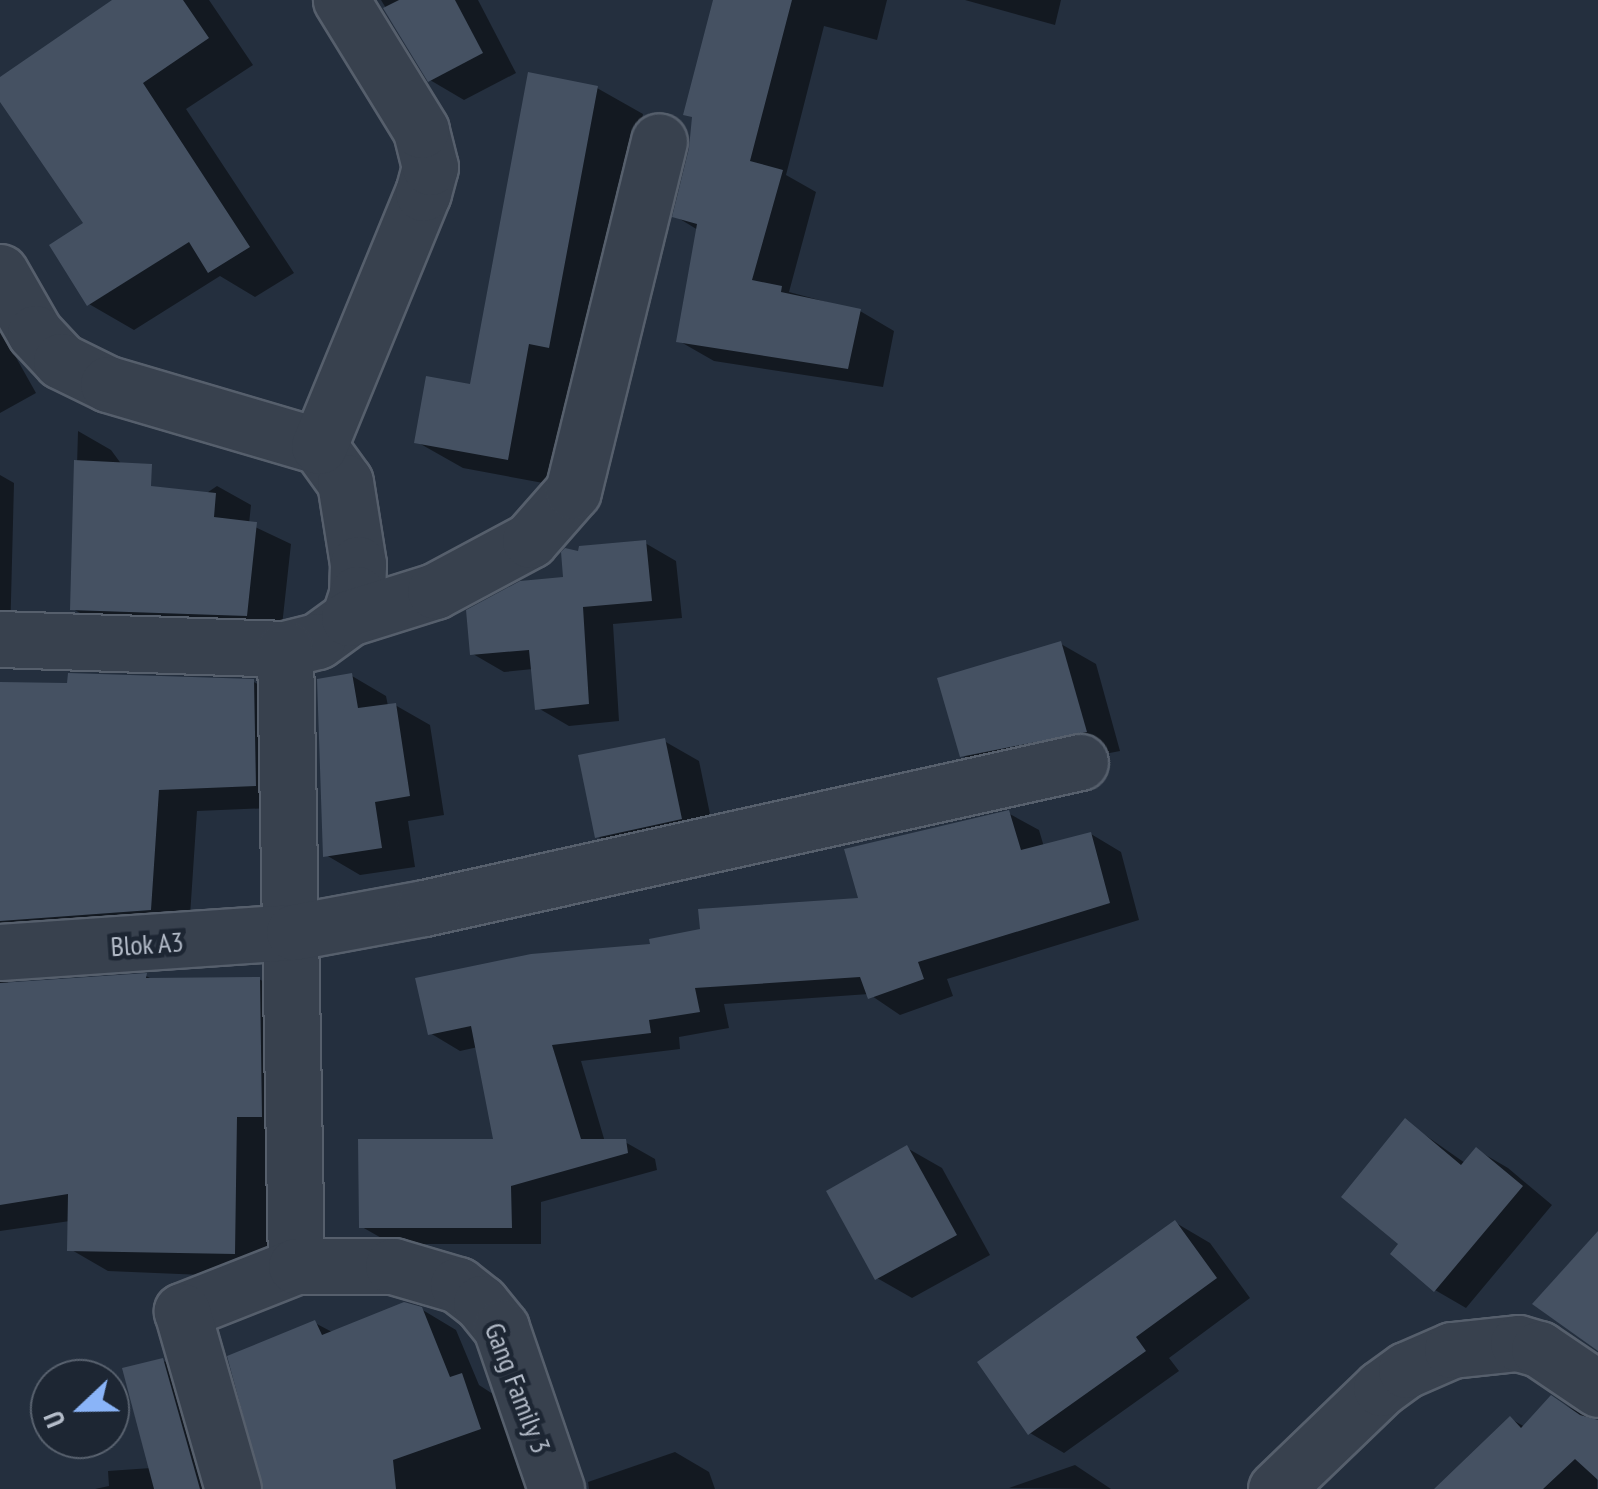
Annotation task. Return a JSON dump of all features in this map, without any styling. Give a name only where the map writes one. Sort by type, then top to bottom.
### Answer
[{"type":"street","points":[[319,446],[424,193],[430,167],[421,130],[341,0]]},
{"type":"street","points":[[0,638],[285,648],[317,641],[348,618],[435,591],[530,540],[573,491],[660,141]]},
{"type":"street","points":[[0,272],[35,333],[60,361],[108,384],[319,446],[346,482],[358,564],[357,594],[348,618]]},
{"type":"street","points":[[233,1489],[182,1311],[296,1266],[294,932],[284,779],[285,648]]},
{"type":"street","name":"Blok A3","points":[[0,952],[294,932],[424,908],[1080,762]]},
{"type":"street","name":"Gang Family 3","points":[[296,1266],[393,1266],[458,1286],[481,1303],[501,1328],[556,1489]]},
{"type":"street","points":[[1276,1489],[1381,1388],[1406,1370],[1452,1350],[1518,1343],[1539,1349],[1598,1389]]},
{"type":"building","points":[[112,0],[183,0],[209,38],[143,83],[250,247],[208,273],[189,242],[87,306],[49,245],[83,223],[0,102],[0,77]]},
{"type":"building","points":[[399,0],[455,0],[483,53],[428,82],[383,8]]},
{"type":"building","points":[[713,0],[792,0],[750,161],[783,170],[752,280],[782,286],[781,292],[861,309],[848,369],[676,342],[697,224],[672,217],[689,148],[692,117],[683,115]]},
{"type":"building","points":[[528,72],[598,86],[549,348],[529,344],[508,460],[414,443],[426,376],[470,384]]},
{"type":"building","points":[[74,460],[152,464],[151,486],[216,493],[214,517],[257,522],[247,616],[70,610]]},
{"type":"building","points":[[646,540],[652,601],[583,607],[589,704],[535,710],[529,650],[470,655],[466,610],[520,581],[563,577],[561,552],[565,548],[578,551],[579,546]]},
{"type":"building","points":[[1061,641],[1087,732],[960,757],[937,678]]},
{"type":"building","points":[[68,673],[254,679],[256,786],[159,790],[151,910],[0,921],[0,682],[67,683]]},
{"type":"building","points":[[352,673],[358,708],[396,703],[410,796],[375,802],[382,848],[323,857],[317,679]]},
{"type":"building","points":[[665,738],[682,819],[595,838],[578,755]]},
{"type":"building","points":[[1009,810],[1021,850],[1091,832],[1110,903],[918,962],[924,979],[868,999],[860,977],[695,988],[700,1012],[649,1020],[651,1033],[552,1045],[581,1139],[626,1139],[628,1153],[511,1186],[512,1228],[359,1228],[358,1139],[493,1139],[471,1026],[428,1035],[415,978],[531,954],[650,944],[649,939],[700,929],[698,909],[858,898],[844,849]]},
{"type":"building","points":[[147,973],[146,978],[260,977],[262,1117],[237,1117],[235,1254],[67,1251],[68,1194],[0,1205],[0,983]]},
{"type":"building","points":[[1405,1118],[1461,1165],[1476,1147],[1523,1186],[1434,1292],[1390,1254],[1398,1244],[1341,1197]]},
{"type":"building","points":[[907,1145],[957,1235],[875,1280],[826,1191]]},
{"type":"building","points":[[1175,1220],[1217,1278],[1136,1337],[1146,1351],[1028,1435],[977,1362]]},
{"type":"building","points":[[1598,1231],[1598,1351],[1532,1304]]},
{"type":"building","points":[[404,1302],[422,1307],[450,1377],[462,1373],[481,1429],[393,1460],[396,1489],[263,1489],[227,1356],[315,1320],[322,1335]]},
{"type":"building","points":[[163,1358],[200,1489],[154,1489],[130,1398],[130,1366]]},
{"type":"building","points":[[1551,1395],[1580,1415],[1598,1420],[1598,1480],[1575,1459],[1543,1489],[1434,1489],[1510,1416],[1521,1428]]}]
